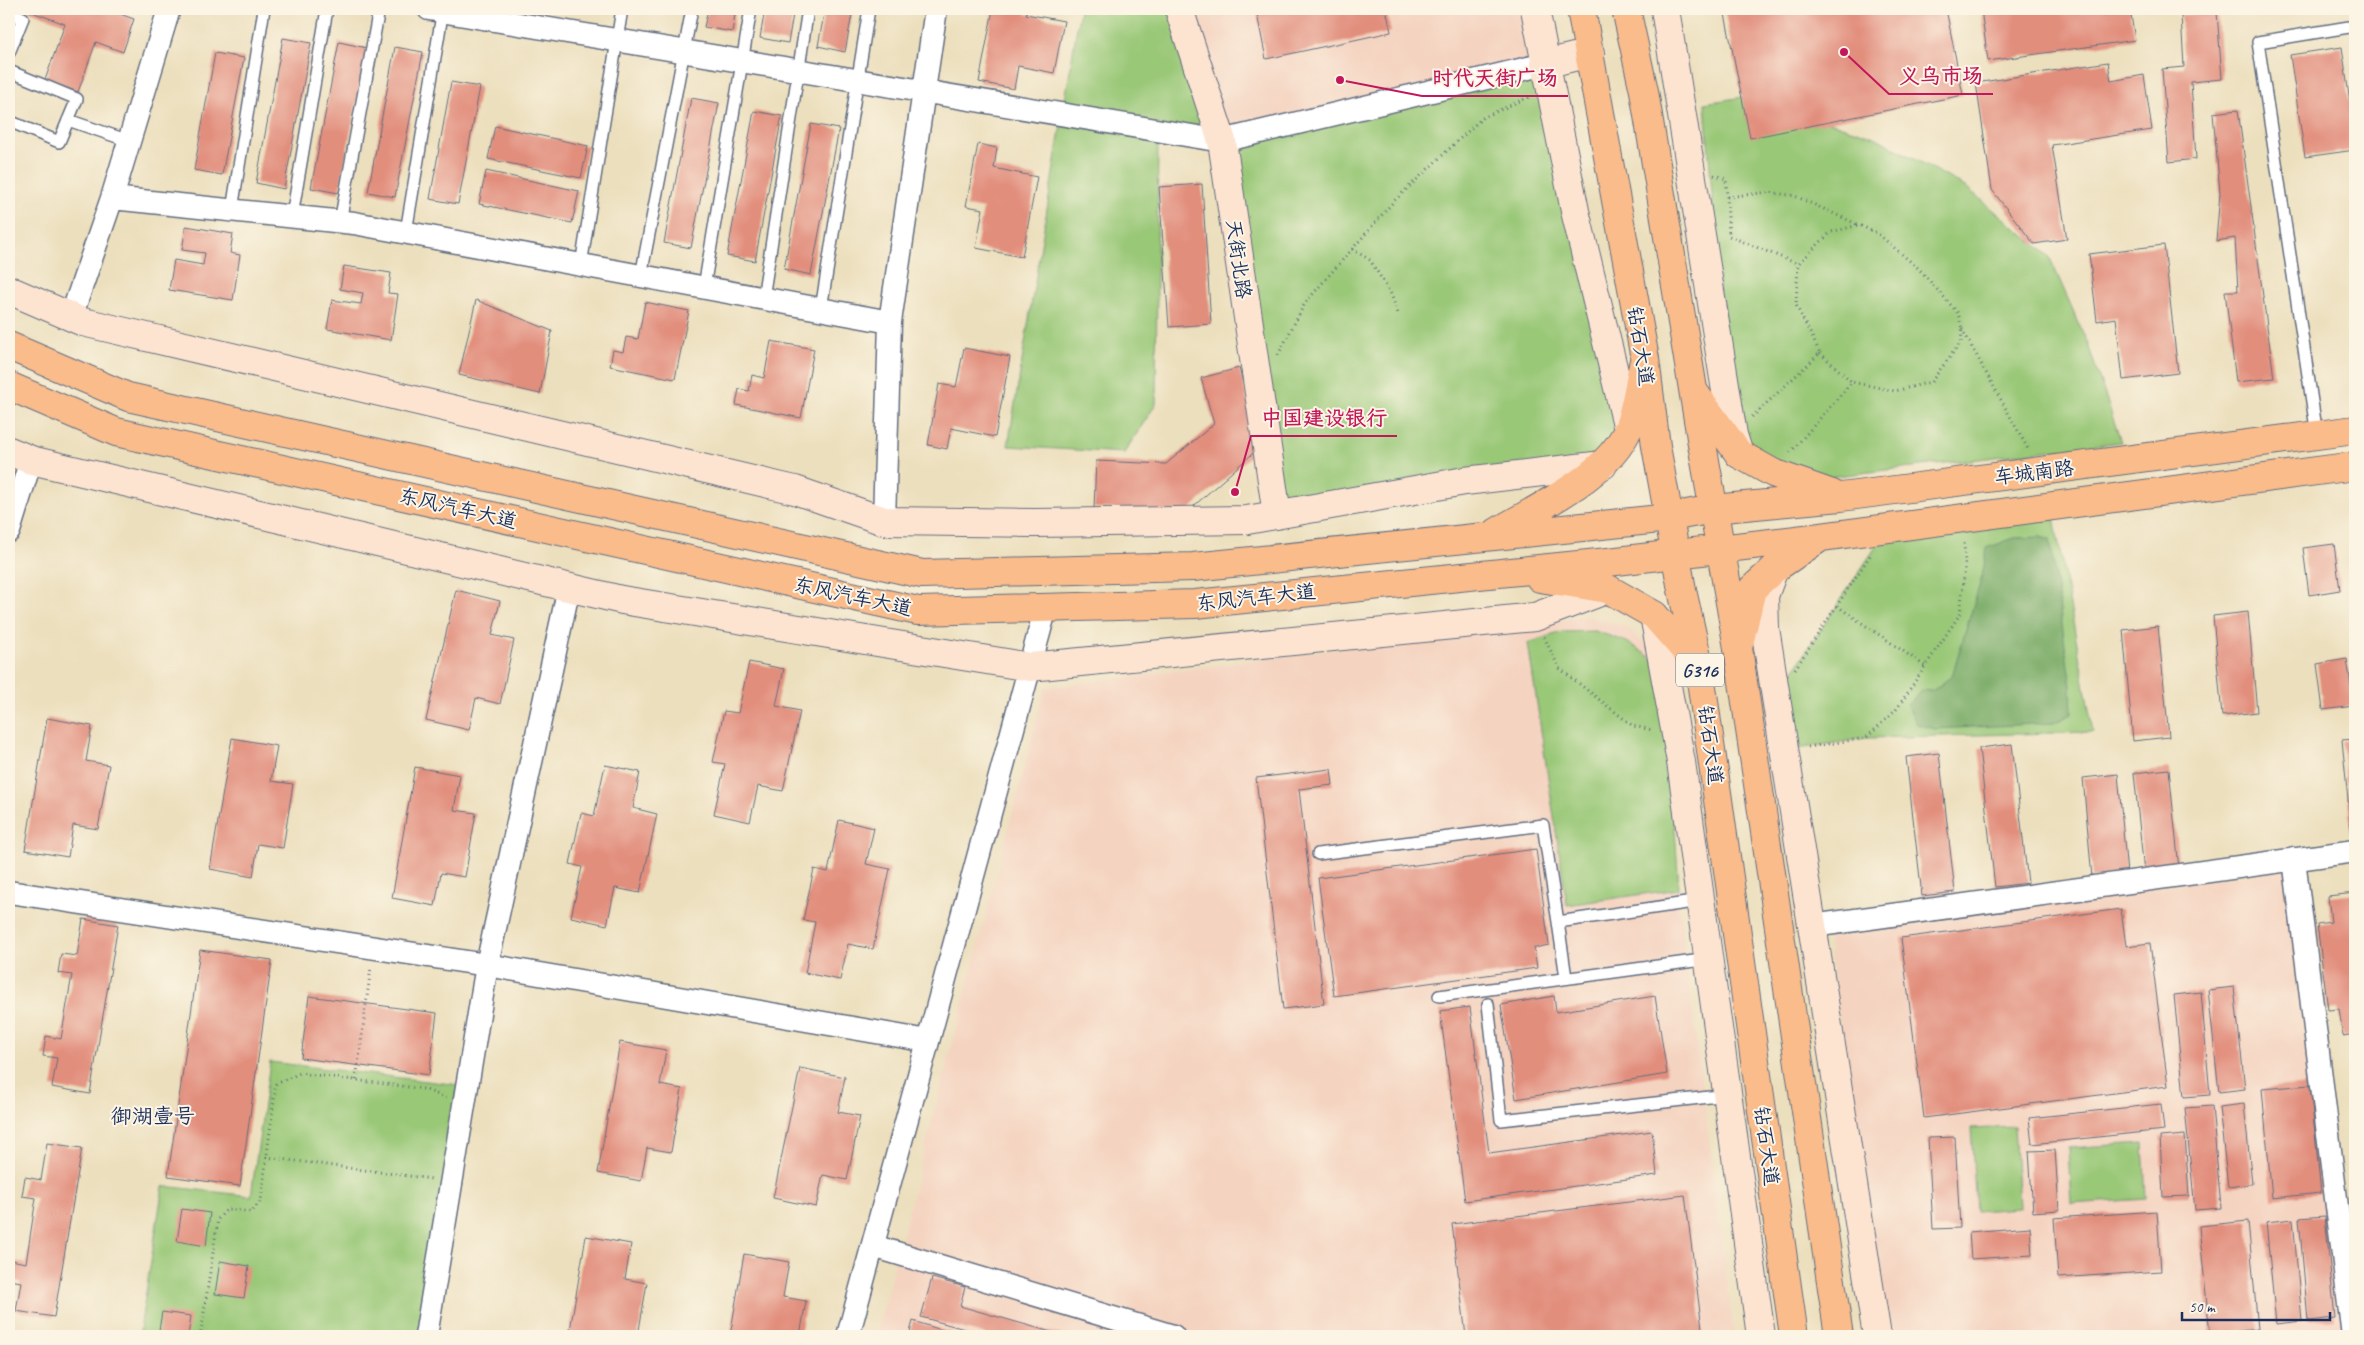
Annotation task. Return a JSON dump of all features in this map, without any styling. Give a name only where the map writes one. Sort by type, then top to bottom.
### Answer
[{"type":"main road","name":"钻石大道","points":[[1581,9],[1644,359],[1656,446],[1675,553],[1700,666],[1794,1336]]},
{"type":"main road","name":"钻石大道","points":[[1626,9],[1646,103],[1713,509],[1738,648],[1839,1336]]},
{"type":"main road","name":"东风汽车大道","points":[[9,346],[128,397],[922,574],[1193,567],[1670,518],[1713,509]]},
{"type":"main road","points":[[1490,536],[1577,484],[1603,465],[1628,429],[1644,359]]},
{"type":"main road","name":"东风汽车大道","points":[[9,386],[116,432],[918,611],[1195,604],[1720,548]]},
{"type":"main road","points":[[1694,392],[1736,444],[1772,473],[1840,497]]},
{"type":"main road","name":"车城南路","points":[[1713,509],[1840,497],[2355,430]]},
{"type":"main road","name":"车城南路","points":[[1720,548],[2355,466]]},
{"type":"main road","points":[[1738,648],[1752,589],[1774,569],[1821,536]]},
{"type":"main road","points":[[1502,572],[1608,589],[1654,615],[1700,666]]},
{"type":"street","points":[[71,316],[112,198],[169,9]]},
{"type":"street","points":[[884,521],[890,322],[936,9]]},
{"type":"street","name":"天街北路","points":[[1179,9],[1222,141],[1278,515]]},
{"type":"street","points":[[1535,9],[1575,211],[1628,429]]},
{"type":"street","points":[[1665,9],[1736,444]]},
{"type":"street","points":[[438,10],[1222,141],[1548,76],[1590,53]]},
{"type":"street","points":[[1646,103],[1672,47]]},
{"type":"street","points":[[112,198],[292,216],[406,232],[890,322]]},
{"type":"street","points":[[9,290],[83,322],[795,490],[884,521],[1035,523],[1247,520],[1465,481],[1603,465]]},
{"type":"street","points":[[9,531],[20,455],[622,600],[1030,667],[1535,617],[1608,589]]},
{"type":"street","points":[[1774,569],[1764,596],[1765,628],[1877,1336]]},
{"type":"street","points":[[426,1336],[487,965],[569,587]]},
{"type":"street","points":[[848,1336],[1046,608]]},
{"type":"street","points":[[1654,615],[1675,734],[1709,959],[1761,1336]]},
{"type":"street","points":[[1812,926],[2355,851]]},
{"type":"street","points":[[2294,859],[2354,1336]]},
{"type":"street","points":[[9,892],[487,965],[928,1041]]},
{"type":"street","points":[[1726,1083],[1736,927]]},
{"type":"street","points":[[873,1246],[1173,1336]]},
{"type":"lane","points":[[232,210],[264,9]]},
{"type":"lane","points":[[292,216],[327,9]]},
{"type":"lane","points":[[340,222],[379,9]]},
{"type":"lane","points":[[581,265],[622,9]]},
{"type":"lane","points":[[641,276],[692,9]]},
{"type":"lane","points":[[704,288],[750,9]]},
{"type":"lane","points":[[763,298],[808,9]]},
{"type":"lane","points":[[821,309],[869,9]]},
{"type":"lane","points":[[406,232],[438,10]]},
{"type":"lane","points":[[9,12],[23,18],[9,53]]},
{"type":"lane","points":[[2318,435],[2258,42],[2355,26]]},
{"type":"lane","points":[[9,72],[77,99],[59,142],[9,121]]},
{"type":"lane","points":[[68,120],[129,141]]},
{"type":"lane","points":[[1318,854],[1543,825],[1566,978]]},
{"type":"lane","points":[[1558,922],[1700,901]]},
{"type":"lane","points":[[1439,996],[1709,959]]},
{"type":"lane","points":[[1488,1004],[1501,1120],[1726,1083]]},
{"type":"path","points":[[1277,356],[1305,303],[1394,200],[1482,118],[1548,76]]},
{"type":"path","points":[[1691,168],[1726,179],[1729,236],[1798,264]]},
{"type":"path","points":[[1727,197],[1769,192],[1795,196],[1877,233],[1918,268],[1958,313],[1962,329],[2040,471]]},
{"type":"path","points":[[1860,225],[1831,232],[1798,264],[1796,305],[1820,353],[1852,382],[1895,391],[1930,382],[1961,342],[1962,329]]},
{"type":"path","points":[[1352,249],[1370,260],[1391,294],[1398,316]]},
{"type":"path","points":[[1736,444],[1820,353]]},
{"type":"path","points":[[1772,473],[1852,382]]},
{"type":"path","points":[[1785,751],[1866,738],[1896,710],[1960,614],[1966,566],[1961,518]]},
{"type":"path","points":[[1776,697],[1888,527]]},
{"type":"path","points":[[1837,606],[1925,666]]},
{"type":"path","points":[[1535,617],[1559,668],[1633,726],[1675,734]]},
{"type":"path","points":[[356,1080],[374,948]]},
{"type":"path","points":[[205,1336],[200,1332],[218,1219],[226,1209],[251,1212],[261,1201],[276,1084],[300,1073],[424,1089],[454,1101]]},
{"type":"path","points":[[266,1157],[442,1180]]},
{"type":"shaded area","points":[[1179,9],[1535,9],[1545,64],[1222,141]]},
{"type":"shaded area","points":[[1585,616],[1625,626],[1650,648],[1680,912],[1734,1336],[876,1336],[1045,688]]},
{"type":"shaded area","points":[[2286,870],[2348,1336],[1882,1336],[1827,930]]},
{"type":"green space","points":[[1080,9],[1179,9],[1222,141],[1158,131],[1156,404],[1124,453],[1008,446]]},
{"type":"green space","points":[[1545,64],[1628,429],[1603,465],[1277,515],[1222,141]]},
{"type":"green space","points":[[1750,96],[1875,137],[1967,188],[2049,256],[2087,342],[2121,442],[1795,481],[1739,454],[1728,404],[1705,103]]},
{"type":"green space","points":[[2052,506],[2093,732],[1866,738],[1785,751],[1776,697],[1889,527]]},
{"type":"green space","points":[[2041,537],[2050,540],[2071,687],[2072,714],[2054,723],[1935,729],[1917,724],[1907,705],[1922,690],[1932,691],[1952,676],[1982,577],[1987,548],[2014,538]]},
{"type":"green space","points":[[1595,631],[1627,642],[1664,666],[1679,889],[1567,905],[1528,643],[1562,632]]},
{"type":"green space","points":[[270,1062],[467,1086],[426,1336],[139,1336],[163,1186],[251,1196]]},
{"type":"green space","points":[[2014,1126],[2019,1208],[1976,1211],[1971,1128]]},
{"type":"green space","points":[[2143,1143],[2146,1199],[2071,1204],[2068,1148]]},
{"type":"building","points":[[24,9],[106,9],[134,19],[123,52],[96,42],[78,92],[45,80],[65,24]]},
{"type":"building","points":[[708,9],[736,9],[732,32],[704,27]]},
{"type":"building","points":[[765,9],[794,9],[788,43],[760,38]]},
{"type":"building","points":[[825,9],[853,9],[845,52],[818,46]]},
{"type":"building","points":[[993,9],[1027,9],[1026,14],[1064,21],[1054,73],[1018,66],[1014,89],[979,82]]},
{"type":"building","points":[[1256,9],[1386,9],[1391,32],[1266,59]]},
{"type":"building","points":[[1724,9],[1946,9],[1963,95],[1750,138]]},
{"type":"building","points":[[1981,9],[2130,9],[2135,40],[1988,61]]},
{"type":"building","points":[[2217,12],[2222,79],[2191,82],[2196,159],[2169,162],[2162,69],[2184,67],[2181,15]]},
{"type":"building","points":[[283,38],[311,43],[284,189],[256,183]]},
{"type":"building","points":[[339,42],[367,48],[339,193],[311,188]]},
{"type":"building","points":[[395,47],[423,52],[395,197],[368,192]]},
{"type":"building","points":[[2342,47],[2355,137],[2355,150],[2305,157],[2290,55]]},
{"type":"building","points":[[215,53],[244,58],[222,175],[194,170]]},
{"type":"building","points":[[2108,62],[2111,81],[2144,75],[2152,130],[2052,145],[2067,239],[2034,244],[1992,190],[1976,83]]},
{"type":"building","points":[[451,82],[480,87],[458,204],[430,199]]},
{"type":"building","points":[[691,98],[719,103],[691,248],[664,243]]},
{"type":"building","points":[[2238,110],[2274,378],[2236,382],[2225,291],[2238,291],[2235,238],[2216,241],[2220,193],[2213,113]]},
{"type":"building","points":[[754,111],[782,116],[755,261],[727,256]]},
{"type":"building","points":[[811,124],[839,129],[811,275],[784,269]]},
{"type":"building","points":[[495,126],[588,146],[581,178],[488,159]]},
{"type":"building","points":[[978,144],[997,148],[994,168],[1037,177],[1022,257],[976,248],[983,209],[966,206]]},
{"type":"building","points":[[486,171],[579,191],[572,223],[479,204]]},
{"type":"building","points":[[1202,184],[1211,324],[1169,327],[1159,187]]},
{"type":"building","points":[[186,226],[233,234],[230,253],[240,255],[233,300],[169,290],[174,260],[203,265],[205,253],[182,250]]},
{"type":"building","points":[[2164,245],[2178,373],[2123,380],[2116,318],[2097,321],[2089,254]]},
{"type":"building","points":[[344,266],[391,273],[388,293],[398,294],[391,340],[327,329],[332,300],[361,304],[363,293],[340,289]]},
{"type":"building","points":[[476,300],[552,331],[540,394],[459,375]]},
{"type":"building","points":[[645,302],[689,311],[675,379],[610,366],[613,350],[623,352],[626,337],[638,339]]},
{"type":"building","points":[[771,341],[814,349],[801,418],[736,405],[739,389],[749,391],[752,375],[764,378]]},
{"type":"building","points":[[964,348],[1010,357],[995,437],[951,428],[947,449],[928,445],[939,384],[956,387]]},
{"type":"building","points":[[1239,368],[1260,447],[1187,512],[1094,508],[1096,461],[1166,464],[1214,424],[1201,378]]},
{"type":"building","points":[[2334,544],[2340,590],[2309,595],[2303,548]]},
{"type":"building","points":[[456,590],[500,601],[492,635],[514,640],[500,704],[476,698],[469,730],[426,720]]},
{"type":"building","points":[[2248,612],[2257,712],[2222,716],[2213,616]]},
{"type":"building","points":[[2158,626],[2169,737],[2133,741],[2123,630]]},
{"type":"building","points":[[2347,659],[2354,706],[2323,710],[2317,664]]},
{"type":"building","points":[[749,662],[784,669],[776,706],[800,711],[783,791],[758,786],[750,822],[714,814],[725,764],[713,762],[724,711],[738,713]]},
{"type":"building","points":[[47,718],[92,726],[86,761],[109,765],[98,829],[73,825],[68,857],[25,850]]},
{"type":"building","points":[[232,738],[277,746],[271,781],[293,784],[283,848],[258,844],[253,877],[210,869]]},
{"type":"building","points":[[2355,739],[2355,840],[2352,840],[2342,740]]},
{"type":"building","points":[[2012,744],[2028,883],[1995,887],[1979,748]]},
{"type":"building","points":[[1939,753],[1955,892],[1922,896],[1906,757]]},
{"type":"building","points":[[605,765],[640,772],[633,808],[657,814],[640,893],[615,888],[607,925],[571,917],[582,867],[570,864],[581,813],[594,816]]},
{"type":"building","points":[[415,767],[460,775],[454,810],[476,813],[465,877],[441,873],[435,906],[392,898]]},
{"type":"building","points":[[1331,769],[1333,785],[1299,789],[1324,1004],[1283,1009],[1256,778]]},
{"type":"building","points":[[2169,769],[2179,869],[2144,872],[2134,773]]},
{"type":"building","points":[[2118,774],[2127,874],[2092,878],[2083,778]]},
{"type":"building","points":[[839,820],[874,828],[866,864],[890,869],[873,949],[848,944],[840,980],[805,973],[815,922],[803,920],[814,869],[828,872]]},
{"type":"building","points":[[1536,849],[1549,945],[1534,948],[1537,968],[1334,996],[1318,878]]},
{"type":"building","points":[[2355,893],[2355,1034],[2343,1036],[2339,1009],[2328,1010],[2317,924],[2331,922],[2328,896]]},
{"type":"building","points":[[2121,909],[2126,946],[2150,943],[2168,1086],[1924,1118],[1901,938]]},
{"type":"building","points":[[83,919],[118,925],[90,1094],[52,1087],[57,1058],[43,1056],[46,1036],[61,1039],[72,975],[58,973],[61,954],[77,956]]},
{"type":"building","points":[[200,950],[272,960],[240,1186],[168,1176]]},
{"type":"building","points":[[2234,987],[2245,1089],[2219,1092],[2208,990]]},
{"type":"building","points":[[2201,992],[2210,1095],[2184,1097],[2174,995]]},
{"type":"building","points":[[309,996],[437,1013],[429,1075],[301,1058]]},
{"type":"building","points":[[1554,996],[1556,1012],[1655,996],[1667,1074],[1516,1099],[1501,1005]]},
{"type":"building","points":[[1470,1007],[1489,1153],[1652,1131],[1657,1175],[1465,1201],[1440,1011]]},
{"type":"building","points":[[620,1042],[666,1050],[660,1085],[682,1089],[671,1152],[647,1148],[641,1181],[598,1173]]},
{"type":"building","points":[[800,1068],[845,1077],[838,1112],[860,1116],[847,1180],[823,1175],[816,1207],[773,1198]]},
{"type":"building","points":[[2310,1085],[2321,1193],[2272,1198],[2262,1089]]},
{"type":"building","points":[[2161,1104],[2164,1130],[2032,1144],[2029,1118]]},
{"type":"building","points":[[2244,1104],[2252,1184],[2228,1187],[2219,1107]]},
{"type":"building","points":[[2212,1106],[2221,1208],[2195,1210],[2185,1108]]},
{"type":"building","points":[[2185,1135],[2189,1196],[2163,1197],[2160,1137]]},
{"type":"building","points":[[1955,1137],[1960,1228],[1933,1229],[1928,1138]]},
{"type":"building","points":[[47,1143],[82,1148],[54,1317],[16,1311],[21,1282],[9,1280],[10,1260],[26,1263],[36,1198],[22,1196],[25,1177],[41,1180]]},
{"type":"building","points":[[2055,1150],[2059,1210],[2033,1212],[2029,1151]]},
{"type":"building","points":[[1685,1195],[1703,1336],[1466,1336],[1452,1224]]},
{"type":"building","points":[[182,1209],[210,1213],[206,1246],[177,1241]]},
{"type":"building","points":[[2157,1211],[2161,1271],[2058,1278],[2054,1218]]},
{"type":"building","points":[[2325,1216],[2335,1318],[2308,1321],[2299,1218]]},
{"type":"building","points":[[2293,1219],[2302,1321],[2276,1324],[2266,1222]]},
{"type":"building","points":[[2248,1221],[2258,1329],[2210,1334],[2199,1226]]},
{"type":"building","points":[[2030,1227],[2032,1255],[1971,1259],[1969,1232]]},
{"type":"building","points":[[586,1236],[631,1244],[625,1279],[647,1283],[638,1336],[569,1336]]},
{"type":"building","points":[[744,1254],[789,1262],[783,1297],[806,1301],[800,1336],[730,1336]]},
{"type":"building","points":[[220,1261],[249,1266],[244,1298],[215,1294]]},
{"type":"building","points":[[932,1278],[965,1287],[960,1306],[1065,1336],[990,1336],[921,1317]]},
{"type":"building","points":[[162,1312],[191,1316],[188,1336],[158,1336]]},
{"type":"building","points":[[913,1321],[961,1336],[909,1336]]},
{"type":"place","name":"义乌市场","points":[[1844,52]]},
{"type":"place","name":"时代天街广场","points":[[1340,80]]},
{"type":"place","name":"中国建设银行","points":[[1235,492]]},
{"type":"district","name":"御湖壹号","points":[[153,1116]]}]
